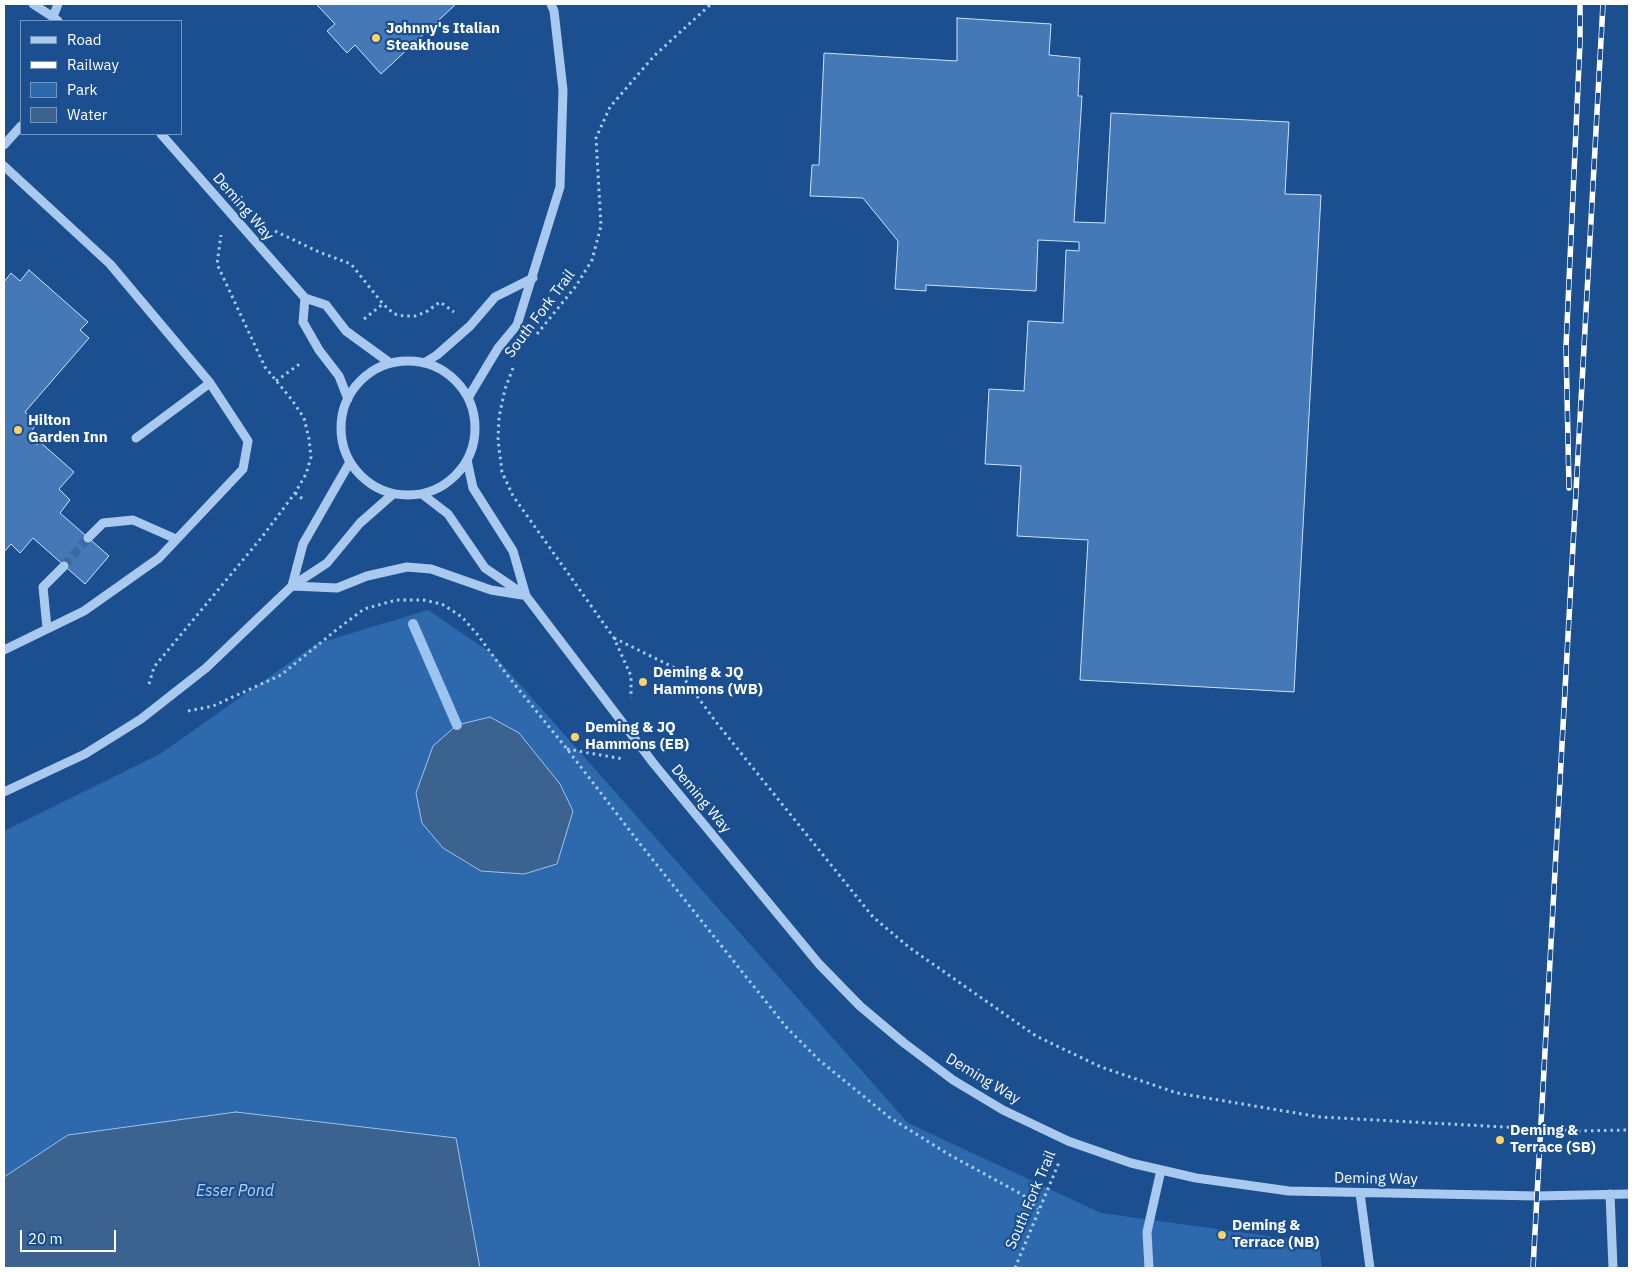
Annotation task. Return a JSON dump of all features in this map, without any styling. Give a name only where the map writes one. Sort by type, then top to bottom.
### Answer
[{"type":"street","points":[[33,4],[56,19],[58,4]]},
{"type":"street","points":[[468,398],[498,348],[517,326],[560,187],[562,90],[554,11],[551,4]]},
{"type":"street","points":[[4,145],[20,127]]},
{"type":"street","name":"Deming Way","points":[[162,135],[305,298],[326,305],[346,331],[390,363]]},
{"type":"street","points":[[4,166],[110,264],[210,383],[248,442],[243,469],[159,558],[84,611],[4,650]]},
{"type":"street","points":[[424,363],[437,355],[470,326],[494,297],[532,278]]},
{"type":"street","points":[[305,298],[303,322],[319,350],[339,376],[348,399]]},
{"type":"street","points":[[413,361],[424,363],[442,370],[457,382],[468,398],[476,429],[473,445],[468,460],[456,476],[440,487],[422,494],[393,494],[376,487],[362,476],[350,462],[344,447],[341,431],[343,414],[348,399],[358,383],[372,371],[390,363],[413,361]]},
{"type":"street","points":[[136,438],[210,383]]},
{"type":"street","name":"Deming Way","points":[[468,460],[473,488],[512,551],[526,596]]},
{"type":"street","points":[[292,586],[303,544],[350,462]]},
{"type":"street","points":[[4,792],[85,754],[141,719],[206,668],[292,586],[327,563],[360,523],[393,494]]},
{"type":"street","name":"Deming Way","points":[[422,494],[448,514],[485,568],[526,596],[654,764],[819,964],[860,1006],[904,1043],[953,1080],[1003,1110],[1068,1141],[1131,1163],[1196,1178],[1289,1191],[1537,1196],[1629,1194]]},
{"type":"street","points":[[88,538],[103,522],[133,520],[176,539]]},
{"type":"street","points":[[48,628],[43,587],[64,566]]},
{"type":"street","points":[[292,586],[337,588],[367,576],[407,567],[431,569],[491,590],[526,596]]},
{"type":"street","points":[[1149,1268],[1147,1232],[1162,1170]]},
{"type":"street","points":[[1360,1193],[1370,1268]]},
{"type":"street","points":[[1610,1194],[1613,1268]]},
{"type":"path","name":"South Fork Trail","points":[[534,339],[576,286],[592,260],[601,226],[596,138],[610,107],[654,56],[711,4]]},
{"type":"path","points":[[141,719],[154,667],[262,537],[295,493],[306,474],[310,457],[309,439],[304,418],[265,367],[217,264],[224,206]]},
{"type":"path","points":[[267,227],[319,252],[350,264],[383,304],[394,314],[415,316],[426,312],[440,302],[457,315]]},
{"type":"path","points":[[358,323],[383,304]]},
{"type":"path","points":[[276,381],[307,359]]},
{"type":"path","name":"South Fork Trail","points":[[516,362],[505,389],[499,417],[498,440],[502,472],[513,496],[614,638],[631,676],[631,734]]},
{"type":"path","points":[[423,600],[424,594]]},
{"type":"path","points":[[186,711],[213,706],[281,675],[364,609],[396,600],[423,600],[442,604],[462,617],[567,749],[636,840],[787,1028],[819,1060],[890,1117],[948,1154],[1023,1195],[1038,1208]]},
{"type":"path","points":[[614,638],[677,669],[716,722],[873,917],[910,948],[1036,1036],[1101,1067],[1177,1093],[1320,1117],[1578,1131],[1629,1130]]},
{"type":"path","points":[[567,749],[654,764]]},
{"type":"path","name":"South Fork Trail","points":[[1015,1268],[1038,1208],[1068,1141]]},
{"type":"green space","points":[[428,610],[494,655],[908,1123],[1101,1213],[1319,1243],[1322,1268],[4,1268],[4,831],[160,754],[316,644]]},
{"type":"water","points":[[490,717],[519,733],[560,784],[573,811],[557,864],[524,874],[481,871],[443,848],[422,823],[416,793],[433,746],[457,725]]},
{"type":"water","name":"Esser Pond","points":[[236,1112],[456,1138],[480,1268],[4,1268],[4,1177],[68,1135]]},
{"type":"building","name":"Johnny's Italian Steakhouse","points":[[316,4],[456,4],[381,74],[355,45],[347,53],[327,31],[335,24]]},
{"type":"building","points":[[957,18],[1051,24],[1049,55],[1080,58],[1078,96],[1082,96],[1074,222],[1105,223],[1111,113],[1289,122],[1285,194],[1321,195],[1294,692],[1080,680],[1088,540],[1017,536],[1021,466],[985,464],[989,389],[1024,391],[1028,321],[1063,323],[1066,250],[1079,251],[1079,242],[1038,240],[1036,291],[926,285],[926,291],[895,289],[898,241],[863,198],[810,196],[812,165],[819,165],[824,53],[957,61]]},
{"type":"building","name":"Hilton Garden Inn","points":[[29,270],[88,322],[80,330],[89,338],[25,412],[38,423],[27,436],[37,445],[40,442],[74,472],[59,489],[70,500],[60,513],[109,556],[85,584],[33,538],[20,553],[11,544],[4,552],[4,282],[11,273],[20,281]]},
{"type":"waterway","points":[[413,624],[457,725]]},
{"type":"tunnel","points":[[64,566],[88,538]]},
{"type":"railway","points":[[1569,488],[1566,347],[1580,42],[1580,4]]},
{"type":"railway","points":[[1533,1268],[1603,4]]},
{"type":"place","name":"Johnny's Italian Steakhouse","points":[[376,38]]},
{"type":"place","name":"Hilton Garden Inn","points":[[18,430]]},
{"type":"place","name":"Deming & JQ Hammons (WB)","points":[[643,682]]},
{"type":"place","name":"Deming & JQ Hammons (EB)","points":[[575,737]]},
{"type":"place","name":"Deming & Terrace (SB)","points":[[1500,1140]]},
{"type":"place","name":"Deming & Terrace (NB)","points":[[1222,1235]]}]
